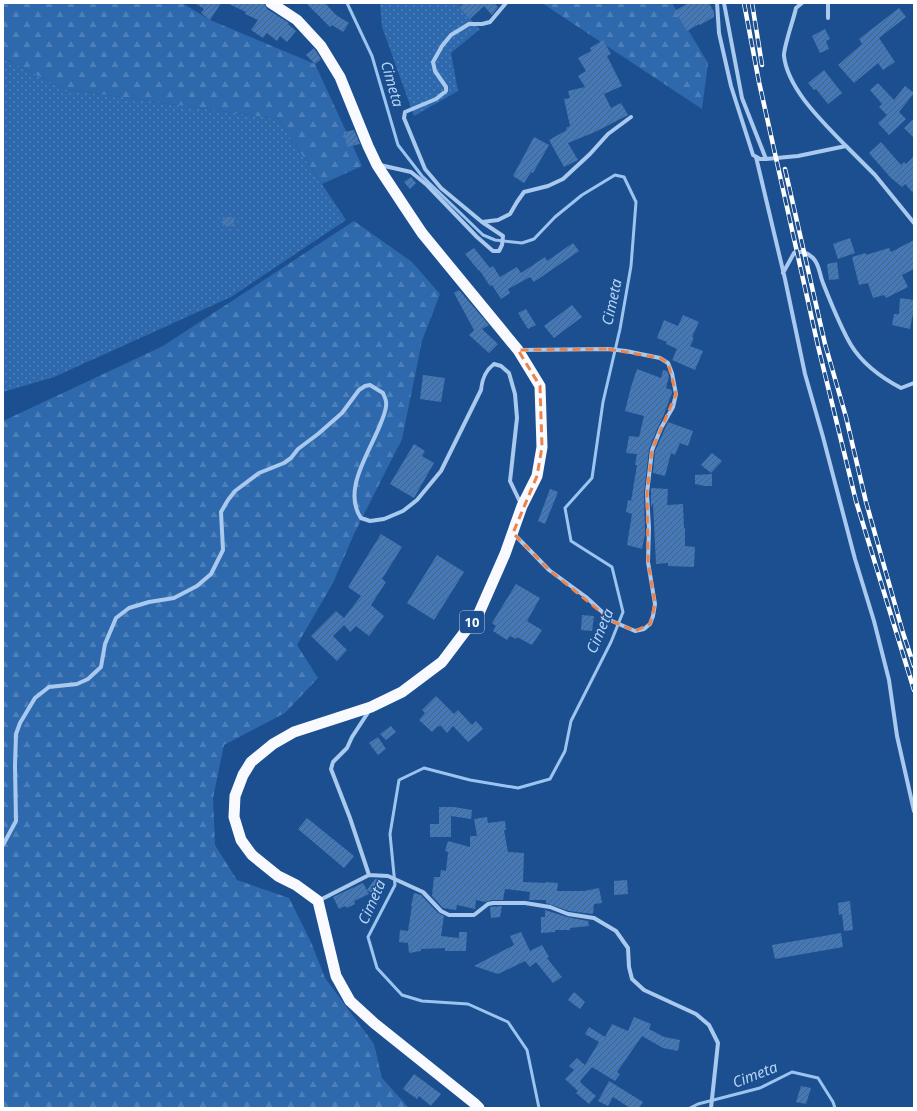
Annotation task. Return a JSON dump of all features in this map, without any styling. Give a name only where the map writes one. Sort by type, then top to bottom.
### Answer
[{"type":"highway","name":"10","points":[[271,3],[297,20],[321,46],[340,77],[368,146],[377,164],[422,233],[518,350],[540,386],[542,447],[537,476],[522,506],[505,554],[479,613],[442,662],[402,692],[371,707],[294,732],[273,744],[251,762],[243,775],[235,796],[234,818],[241,840],[252,855],[278,876],[296,885],[318,901]]},
{"type":"highway","points":[[318,901],[336,976],[350,1000],[374,1023],[474,1102],[479,1108]]},
{"type":"street","points":[[377,164],[411,172],[427,185],[476,237],[493,251],[499,251],[502,245],[503,236],[482,222],[440,188],[425,169],[404,118],[405,112],[436,99],[446,91],[446,88],[435,71],[433,62],[437,53],[451,35],[469,24],[482,24],[490,22],[506,3]]},
{"type":"street","points":[[717,3],[720,33],[731,86],[753,155],[756,157],[805,374],[889,680],[897,736],[914,811]]},
{"type":"street","points":[[724,3],[742,98],[766,159]]},
{"type":"street","points":[[802,3],[796,8],[784,55],[788,70],[797,91],[817,116],[875,175],[914,223]]},
{"type":"street","points":[[828,3],[828,18]]},
{"type":"street","points":[[482,222],[498,220],[510,214],[524,192],[548,186],[563,179],[590,154],[608,134],[631,117]]},
{"type":"street","points":[[756,157],[766,159],[798,156],[846,146]]},
{"type":"street","points":[[783,272],[794,253],[801,251],[808,254],[818,265],[822,281],[851,345],[868,365],[886,380],[901,388],[914,383]]},
{"type":"street","points":[[513,533],[549,570],[586,597],[612,621],[635,631],[644,629],[650,624],[655,604],[648,562],[649,528],[647,493],[652,450],[661,428],[673,407],[676,394],[672,373],[668,363],[660,358],[608,349],[518,350]]},
{"type":"street","points":[[3,846],[16,821],[16,734],[20,723],[35,698],[49,687],[77,684],[88,679],[101,666],[105,644],[116,618],[129,608],[149,602],[174,598],[197,586],[211,574],[223,550],[221,512],[228,500],[236,491],[259,473],[284,463],[291,458],[298,449],[342,413],[359,390],[365,386],[370,385],[383,393],[386,402],[385,412],[377,435],[362,465],[354,488],[354,506],[361,518],[370,520],[384,519],[403,511],[417,500],[441,471],[481,390],[482,379],[494,364],[501,366],[509,373],[515,394],[517,418],[510,481],[522,506]]},
{"type":"street","points":[[369,876],[350,818],[331,769],[333,762],[347,748],[352,737],[371,707]]},
{"type":"street","points":[[318,901],[369,876],[388,876],[423,892],[441,911],[449,915],[474,915],[488,904],[493,903],[524,903],[550,907],[573,916],[594,918],[616,931],[628,948],[629,967],[632,979],[644,990],[696,1014],[709,1025],[718,1043],[711,1107]]},
{"type":"highlighted area","points":[[608,349],[660,358],[668,363],[676,394],[652,450],[647,493],[648,562],[655,604],[650,624],[635,631],[612,621],[549,570],[513,533],[537,476],[542,447],[540,386],[518,350]]},
{"type":"green space","points":[[3,3],[182,3],[210,20],[315,64],[362,166],[322,184],[278,119],[64,89],[3,58]]},
{"type":"green space","points":[[380,3],[461,3],[459,7],[480,29],[451,53],[458,91],[414,116],[382,27]]},
{"type":"green space","points":[[542,3],[672,3],[708,63],[702,109]]},
{"type":"green space","points":[[3,58],[64,89],[278,119],[346,220],[231,297],[54,377],[3,392]]},
{"type":"green space","points":[[354,221],[412,262],[440,294],[422,341],[402,439],[354,534],[333,583],[297,645],[318,678],[285,713],[224,745],[213,798],[215,845],[237,880],[289,898],[311,942],[325,978],[374,1044],[382,1078],[409,1108],[3,1108],[3,421],[163,346]]},
{"type":"building","points":[[195,3],[221,3],[210,20],[201,13],[204,9]]},
{"type":"building","points":[[227,3],[264,3],[267,9],[289,23],[288,24],[296,31],[287,42],[280,36],[277,41],[267,33],[263,38],[251,30],[258,20],[245,14],[246,12]]},
{"type":"building","points":[[306,3],[325,3],[336,15],[349,23],[343,32],[332,25],[330,27]]},
{"type":"building","points":[[464,3],[494,3],[498,7],[492,15],[484,6],[470,19],[459,7]]},
{"type":"building","points":[[688,3],[709,3],[714,12],[714,17],[687,31],[675,11]]},
{"type":"building","points":[[899,8],[906,17],[879,38],[895,62],[883,70],[878,63],[854,83],[838,65],[862,44],[859,39]]},
{"type":"building","points":[[825,29],[830,39],[826,41],[829,49],[820,53],[812,36]]},
{"type":"building","points":[[603,40],[611,54],[607,56],[622,86],[604,94],[611,108],[621,103],[628,115],[595,132],[568,143],[578,160],[564,167],[549,140],[567,130],[566,128],[570,126],[564,99],[570,98],[568,91],[585,87],[578,76],[586,71],[578,58],[591,51],[590,48]]},
{"type":"building","points":[[314,48],[321,59],[315,64],[306,55]]},
{"type":"building","points":[[824,70],[842,93],[828,104],[816,89],[814,90],[808,83]]},
{"type":"building","points":[[878,83],[894,100],[905,86],[914,93],[899,112],[906,119],[889,135],[878,123],[887,115],[879,107],[882,104],[870,90]]},
{"type":"building","points":[[914,118],[914,138],[904,128]]},
{"type":"building","points":[[354,130],[360,144],[347,147],[344,132]]},
{"type":"building","points":[[534,137],[549,145],[533,173],[531,172],[524,183],[513,176]]},
{"type":"building","points":[[881,142],[901,165],[904,162],[906,164],[914,156],[914,194],[905,184],[902,187],[891,178],[869,153]]},
{"type":"building","points":[[411,177],[416,183],[410,189],[404,182]]},
{"type":"building","points":[[223,217],[234,217],[234,226],[223,226]]},
{"type":"building","points":[[850,238],[855,253],[838,259],[833,244]]},
{"type":"building","points":[[914,240],[914,269],[902,275],[908,287],[886,298],[884,295],[873,298],[868,283],[859,285],[852,257],[866,253],[866,255],[889,248],[891,252]]},
{"type":"building","points":[[573,243],[579,251],[534,282],[530,277],[508,289],[510,293],[501,299],[492,285],[490,286],[480,271],[465,254],[474,248],[490,268],[493,266],[500,277],[517,267],[521,273],[545,257],[547,261]]},
{"type":"building","points":[[837,262],[839,279],[829,280],[827,264]]},
{"type":"building","points":[[459,290],[489,325],[482,329],[498,344],[489,353],[469,335],[474,330],[454,293]]},
{"type":"building","points":[[900,298],[914,300],[910,329],[892,325],[894,314],[899,314]]},
{"type":"building","points":[[572,305],[582,317],[554,338],[544,326]]},
{"type":"building","points":[[526,309],[536,325],[528,329],[518,313]]},
{"type":"building","points":[[683,315],[699,322],[692,337],[694,338],[690,346],[703,351],[695,370],[672,360],[677,349],[666,344],[667,342],[657,338],[664,320],[678,326]]},
{"type":"building","points":[[637,369],[661,378],[663,370],[667,371],[669,376],[666,388],[672,390],[663,417],[649,449],[644,493],[645,534],[642,549],[627,545],[632,514],[626,512],[628,500],[631,501],[637,465],[635,465],[637,454],[626,453],[629,436],[639,437],[644,416],[625,411]]},
{"type":"building","points":[[423,375],[445,378],[441,402],[420,399]]},
{"type":"building","points":[[668,422],[693,431],[688,446],[680,443],[675,455],[671,453],[665,476],[653,473],[655,451]]},
{"type":"building","points":[[414,444],[425,451],[422,456],[434,463],[414,498],[390,484]]},
{"type":"building","points":[[712,453],[722,461],[711,473],[701,465]]},
{"type":"building","points":[[712,474],[712,486],[695,484],[695,475]]},
{"type":"building","points":[[651,488],[668,489],[667,505],[683,504],[685,546],[695,547],[694,567],[668,566],[668,563],[656,564],[653,503],[651,507]]},
{"type":"building","points":[[550,489],[558,492],[545,524],[538,521]]},
{"type":"building","points":[[381,534],[402,547],[382,579],[386,582],[371,605],[384,616],[369,636],[356,626],[350,632],[344,625],[333,636],[347,650],[337,661],[311,636],[336,611],[344,618],[361,596],[348,587]]},
{"type":"building","points":[[437,555],[464,572],[434,620],[407,603]]},
{"type":"building","points":[[516,584],[540,598],[527,621],[542,630],[532,645],[517,637],[516,639],[510,636],[507,640],[493,631],[496,626],[492,623]]},
{"type":"building","points":[[582,615],[594,616],[592,631],[581,630]]},
{"type":"building","points":[[436,696],[454,714],[458,710],[472,725],[476,721],[483,729],[468,742],[453,726],[447,733],[440,725],[432,732],[419,720],[425,713],[422,710]]},
{"type":"building","points":[[391,726],[396,732],[386,740],[380,734]]},
{"type":"building","points":[[378,737],[386,749],[378,755],[369,743]]},
{"type":"building","points":[[439,807],[454,807],[472,810],[471,819],[451,816],[451,837],[430,837],[430,824],[439,824]]},
{"type":"building","points":[[487,817],[488,823],[505,821],[506,830],[504,830],[508,852],[524,853],[523,882],[558,883],[557,891],[584,891],[599,888],[602,903],[594,904],[593,914],[569,911],[546,903],[546,900],[529,900],[530,892],[505,889],[503,900],[492,900],[485,902],[476,900],[475,909],[457,905],[456,910],[443,908],[432,896],[434,877],[440,877],[441,870],[446,871],[448,852],[445,851],[448,841],[470,847],[470,836],[477,836],[474,819]]},
{"type":"building","points":[[307,818],[354,856],[344,868],[298,829]]},
{"type":"building","points":[[375,879],[380,879],[385,883],[376,896],[367,890]]},
{"type":"building","points":[[627,880],[628,894],[614,895],[614,881]]},
{"type":"building","points":[[363,883],[369,894],[354,901],[355,904],[347,908],[345,906],[339,909],[333,897]]},
{"type":"building","points":[[414,893],[421,895],[438,913],[444,916],[441,936],[459,938],[459,932],[467,932],[466,951],[445,951],[445,948],[421,949],[421,951],[409,953],[408,943],[399,942],[400,930],[408,931]]},
{"type":"building","points":[[850,901],[853,930],[844,931],[842,914],[839,915],[838,903]]},
{"type":"building","points":[[502,906],[500,917],[491,918],[490,907]]},
{"type":"building","points":[[545,910],[567,917],[588,921],[589,926],[570,928],[570,930],[555,930],[555,932],[541,933],[541,917],[545,917]]},
{"type":"building","points":[[521,932],[530,951],[542,945],[549,957],[547,958],[562,977],[553,983],[536,962],[530,967],[525,961],[498,974],[474,966],[514,945],[510,936]]},
{"type":"building","points":[[841,933],[843,947],[775,959],[772,945]]},
{"type":"building","points":[[574,992],[585,1002],[580,1009],[568,1000]]},
{"type":"building","points":[[634,1017],[651,1024],[649,1029],[664,1037],[680,1040],[678,1051],[663,1048],[642,1036],[617,1072],[620,1074],[615,1081],[592,1067],[580,1081],[596,1096],[589,1104],[576,1093],[578,1091],[565,1079],[574,1070],[569,1066],[577,1058],[585,1065],[599,1042],[585,1034],[589,1027],[605,1037],[612,1024],[628,1031]]},
{"type":"building","points":[[414,1074],[441,1094],[431,1106],[419,1096],[417,1099],[403,1089]]},
{"type":"building","points":[[609,1081],[643,1102],[639,1108],[630,1108],[613,1097],[608,1106],[598,1101]]},
{"type":"building","points":[[801,1086],[811,1088],[806,1104],[796,1102]]},
{"type":"waterway","name":"Cimeta","points":[[347,3],[372,56],[398,145],[422,176],[483,235],[495,240],[522,243],[534,239],[555,217],[582,195],[615,175],[624,177],[636,202],[631,266],[620,329],[603,402],[592,478],[565,508],[571,541],[612,567],[623,612],[611,642],[571,721],[565,751],[550,779],[518,788],[470,780],[424,768],[399,780],[390,834],[395,885],[368,937],[377,968],[402,995],[422,1001],[468,1004],[508,1022],[527,1050],[539,1108]]},
{"type":"waterway","name":"Cimeta","points":[[690,1108],[698,1104],[760,1088],[792,1072],[818,1078],[833,1102],[835,1108]]},
{"type":"railway","points":[[744,3],[759,82],[818,346],[856,501],[914,690]]},
{"type":"railway","points":[[752,3],[762,65]]},
{"type":"railway","points":[[785,169],[825,344],[846,417],[866,502],[903,633],[914,666]]}]
